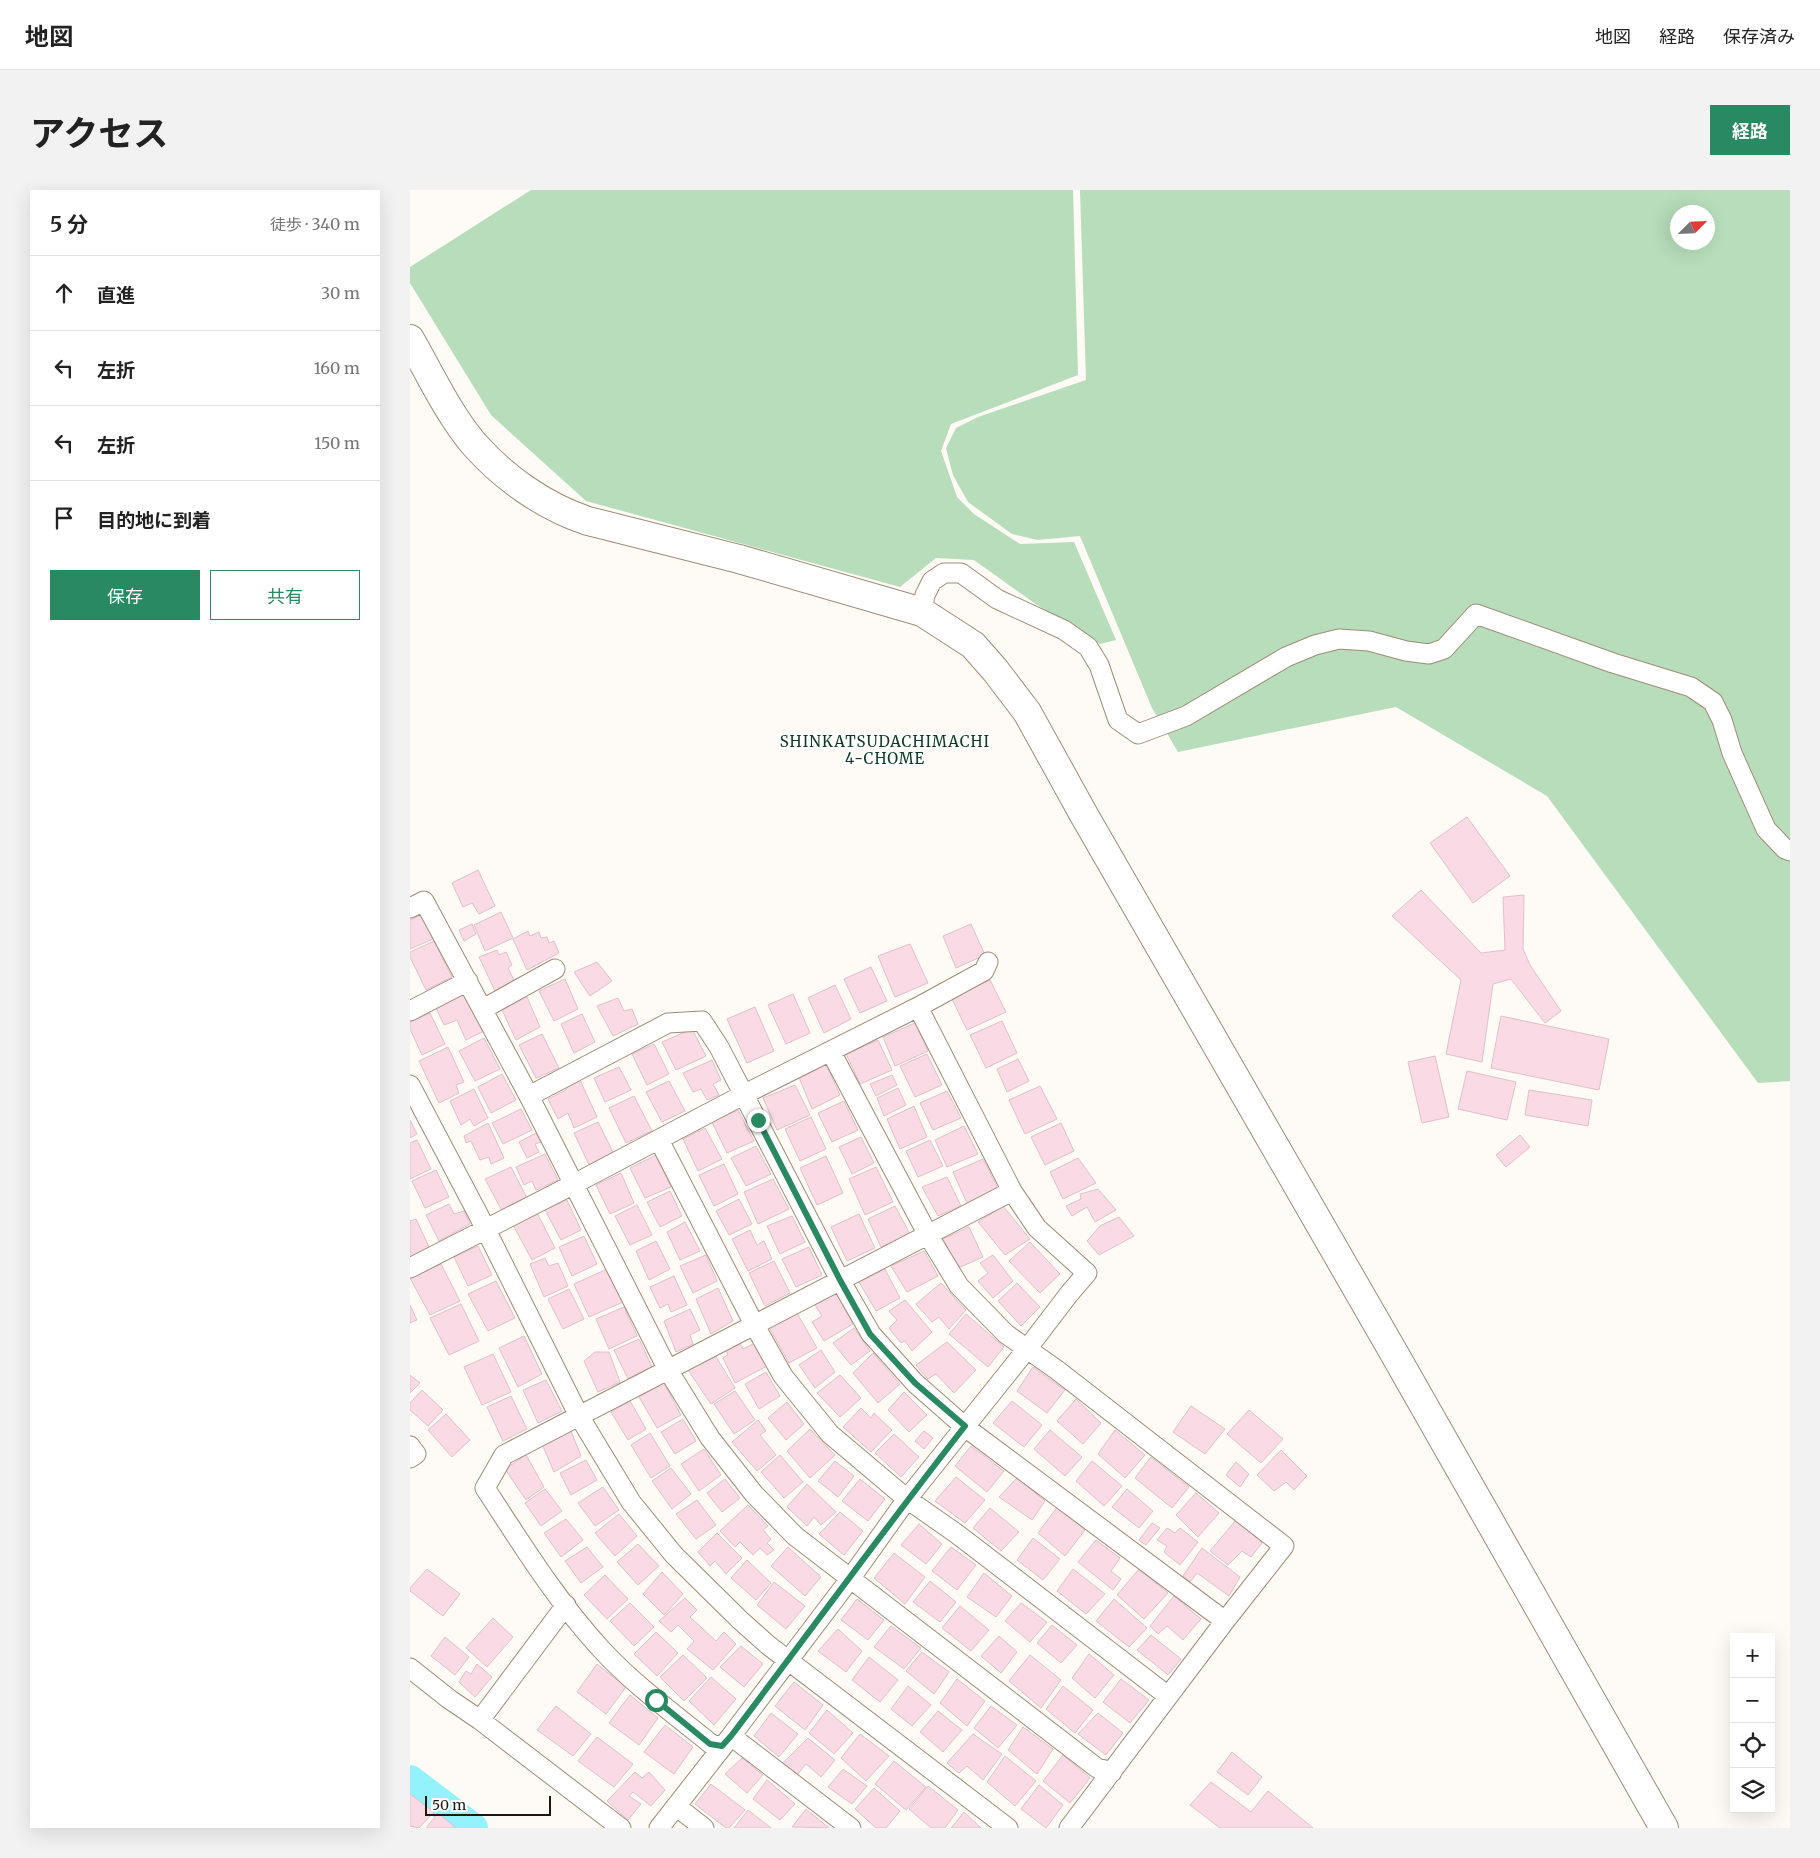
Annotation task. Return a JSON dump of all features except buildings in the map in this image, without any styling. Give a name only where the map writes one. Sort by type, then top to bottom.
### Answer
[{"type":"street","points":[[410,339],[455,416],[474,443],[496,465],[547,503],[569,515],[588,521],[739,559],[922,612],[972,646],[995,670],[1027,712],[1664,1828]]},
{"type":"street","points":[[922,612],[925,595],[932,581],[944,573],[961,573],[997,600],[1064,630],[1088,648],[1099,666],[1118,720],[1138,734],[1186,716],[1286,657],[1315,644],[1338,639],[1369,641],[1429,654],[1444,649],[1476,614],[1613,663],[1691,687],[1713,702],[1722,720],[1732,753],[1766,829],[1790,851]]},
{"type":"street","points":[[410,908],[424,901],[529,1096],[668,1370],[710,1438],[754,1494],[794,1536],[1097,1768],[1112,1772]]},
{"type":"street","points":[[410,1268],[743,1095],[918,1007],[984,971],[988,962]]},
{"type":"street","points":[[482,1009],[555,969]]},
{"type":"street","points":[[410,1011],[468,981]]},
{"type":"street","points":[[659,1828],[789,1660],[907,1499],[1087,1273],[1037,1228],[1012,1191],[918,1007]]},
{"type":"street","points":[[529,1096],[668,1023],[702,1021],[719,1047],[870,1334],[915,1383],[965,1426],[1225,1621]]},
{"type":"street","points":[[831,1052],[928,1236],[959,1286],[1006,1334],[1057,1370],[1284,1546],[1069,1828]]},
{"type":"street","points":[[410,1085],[486,1229],[579,1416],[631,1502],[674,1555],[768,1645],[1008,1828]]},
{"type":"street","points":[[658,1140],[783,1376],[830,1434],[907,1499],[957,1534],[1168,1696]]},
{"type":"street","points":[[851,1828],[726,1741],[710,1744],[656,1700],[602,1649],[566,1605],[538,1570],[485,1488],[504,1455],[1012,1191]]},
{"type":"street","points":[[410,1446],[416,1454],[410,1458]]},
{"type":"street","points":[[480,1720],[566,1605]]},
{"type":"street","points":[[410,1668],[621,1828]]},
{"type":"street","points":[[676,1806],[704,1828]]},
{"type":"green space","points":[[531,190],[1073,190],[1078,375],[951,424],[941,451],[957,497],[974,514],[1020,544],[1074,542],[1116,640],[1100,644],[1037,605],[974,560],[936,558],[900,587],[586,501],[491,415],[410,283],[410,267]]},
{"type":"green space","points":[[1080,190],[1790,190],[1790,1081],[1758,1083],[1547,796],[1396,707],[1178,752],[1152,708],[1080,536],[1038,540],[1012,534],[968,502],[953,475],[946,448],[956,428],[978,417],[1086,380]]},
{"type":"waterway","points":[[410,1780],[473,1828]]},
{"type":"district","name":"SHINKATSUDACHIMACHI 4-CHOME","points":[[885,750]]},
{"type":"route","points":[[656,1700],[710,1744],[722,1746],[850,1579],[894,1520],[907,1499],[965,1426],[915,1383],[870,1334],[840,1280],[758,1120]]}]
